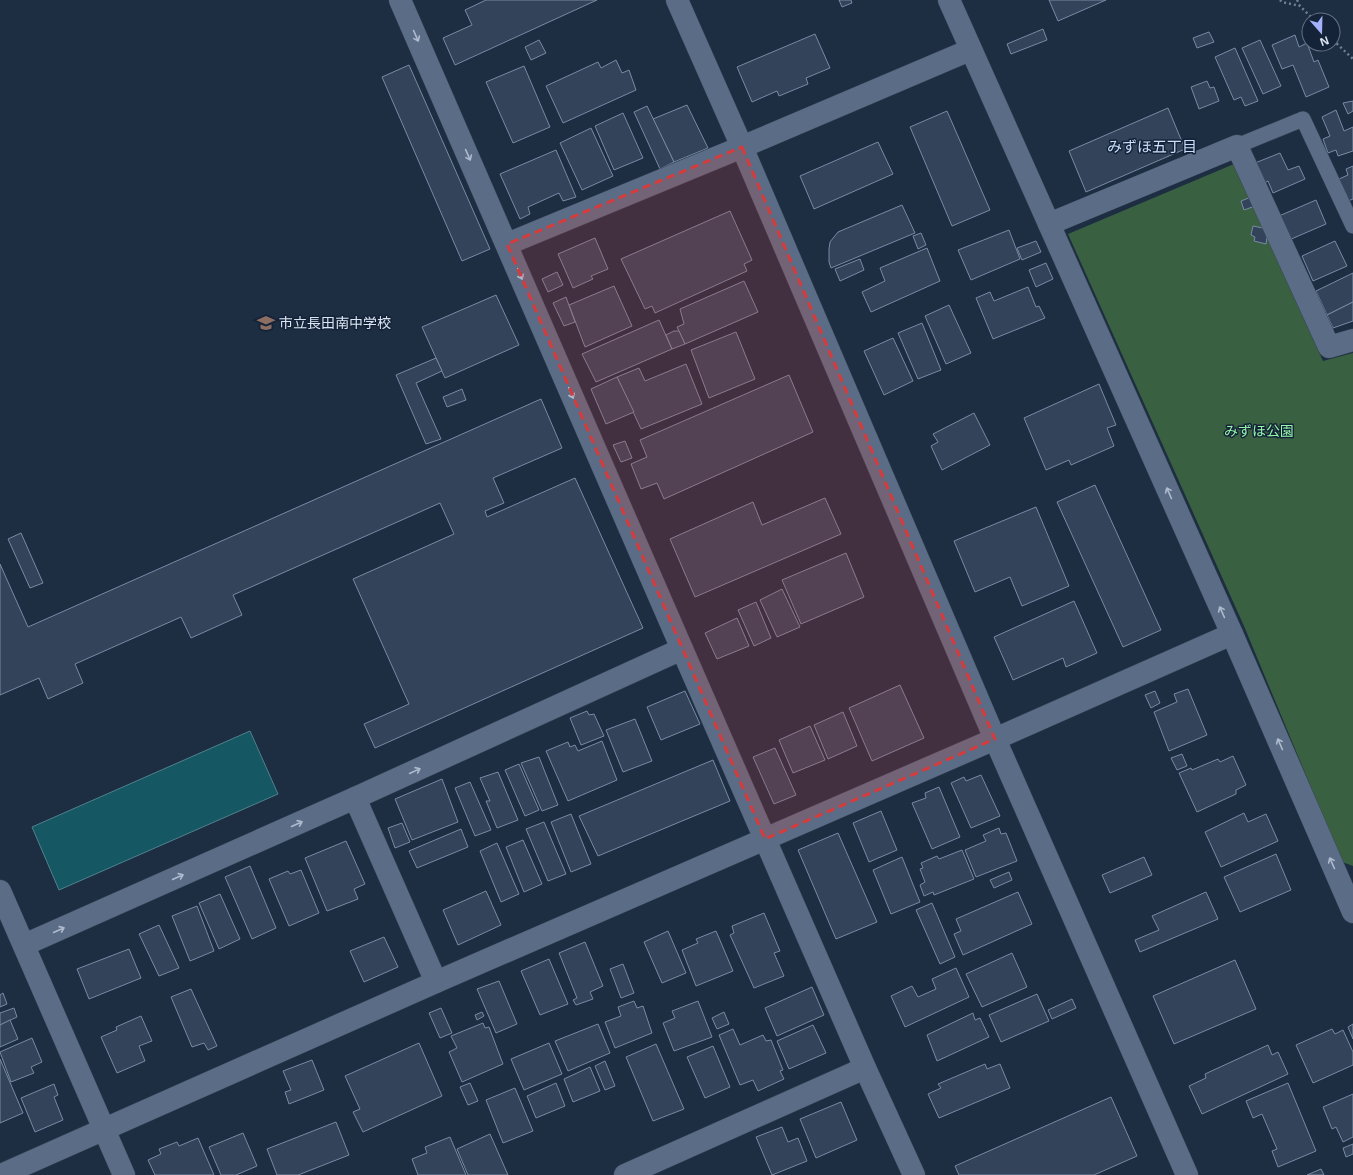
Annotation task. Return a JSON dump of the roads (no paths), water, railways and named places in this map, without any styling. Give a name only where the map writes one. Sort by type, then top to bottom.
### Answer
[{"type":"street","points":[[400,0],[865,1068],[914,1175]]},
{"type":"street","points":[[677,0],[742,147],[995,739],[1187,1175]]},
{"type":"street","points":[[949,0],[970,50],[1232,634],[1347,882],[1353,912]]},
{"type":"street","points":[[507,244],[742,147],[970,50]]},
{"type":"street","points":[[1048,224],[1237,146],[1329,347],[1353,340]]},
{"type":"street","points":[[1,1175],[436,982],[995,739],[1232,634]]},
{"type":"street","points":[[24,945],[355,798],[682,649]]},
{"type":"street","points":[[355,798],[436,982]]},
{"type":"street","points":[[0,891],[103,1130],[124,1175]]},
{"type":"street","points":[[625,1175],[865,1068]]},
{"type":"lane","points":[[1237,146],[1304,119],[1353,226]]},
{"type":"place","name":"市立長田南中学校","points":[[266,323]]},
{"type":"district","name":"みずほ五丁目","points":[[1152,147]]},
{"type":"park label","name":"みずほ公園","points":[[1259,431]]}]
